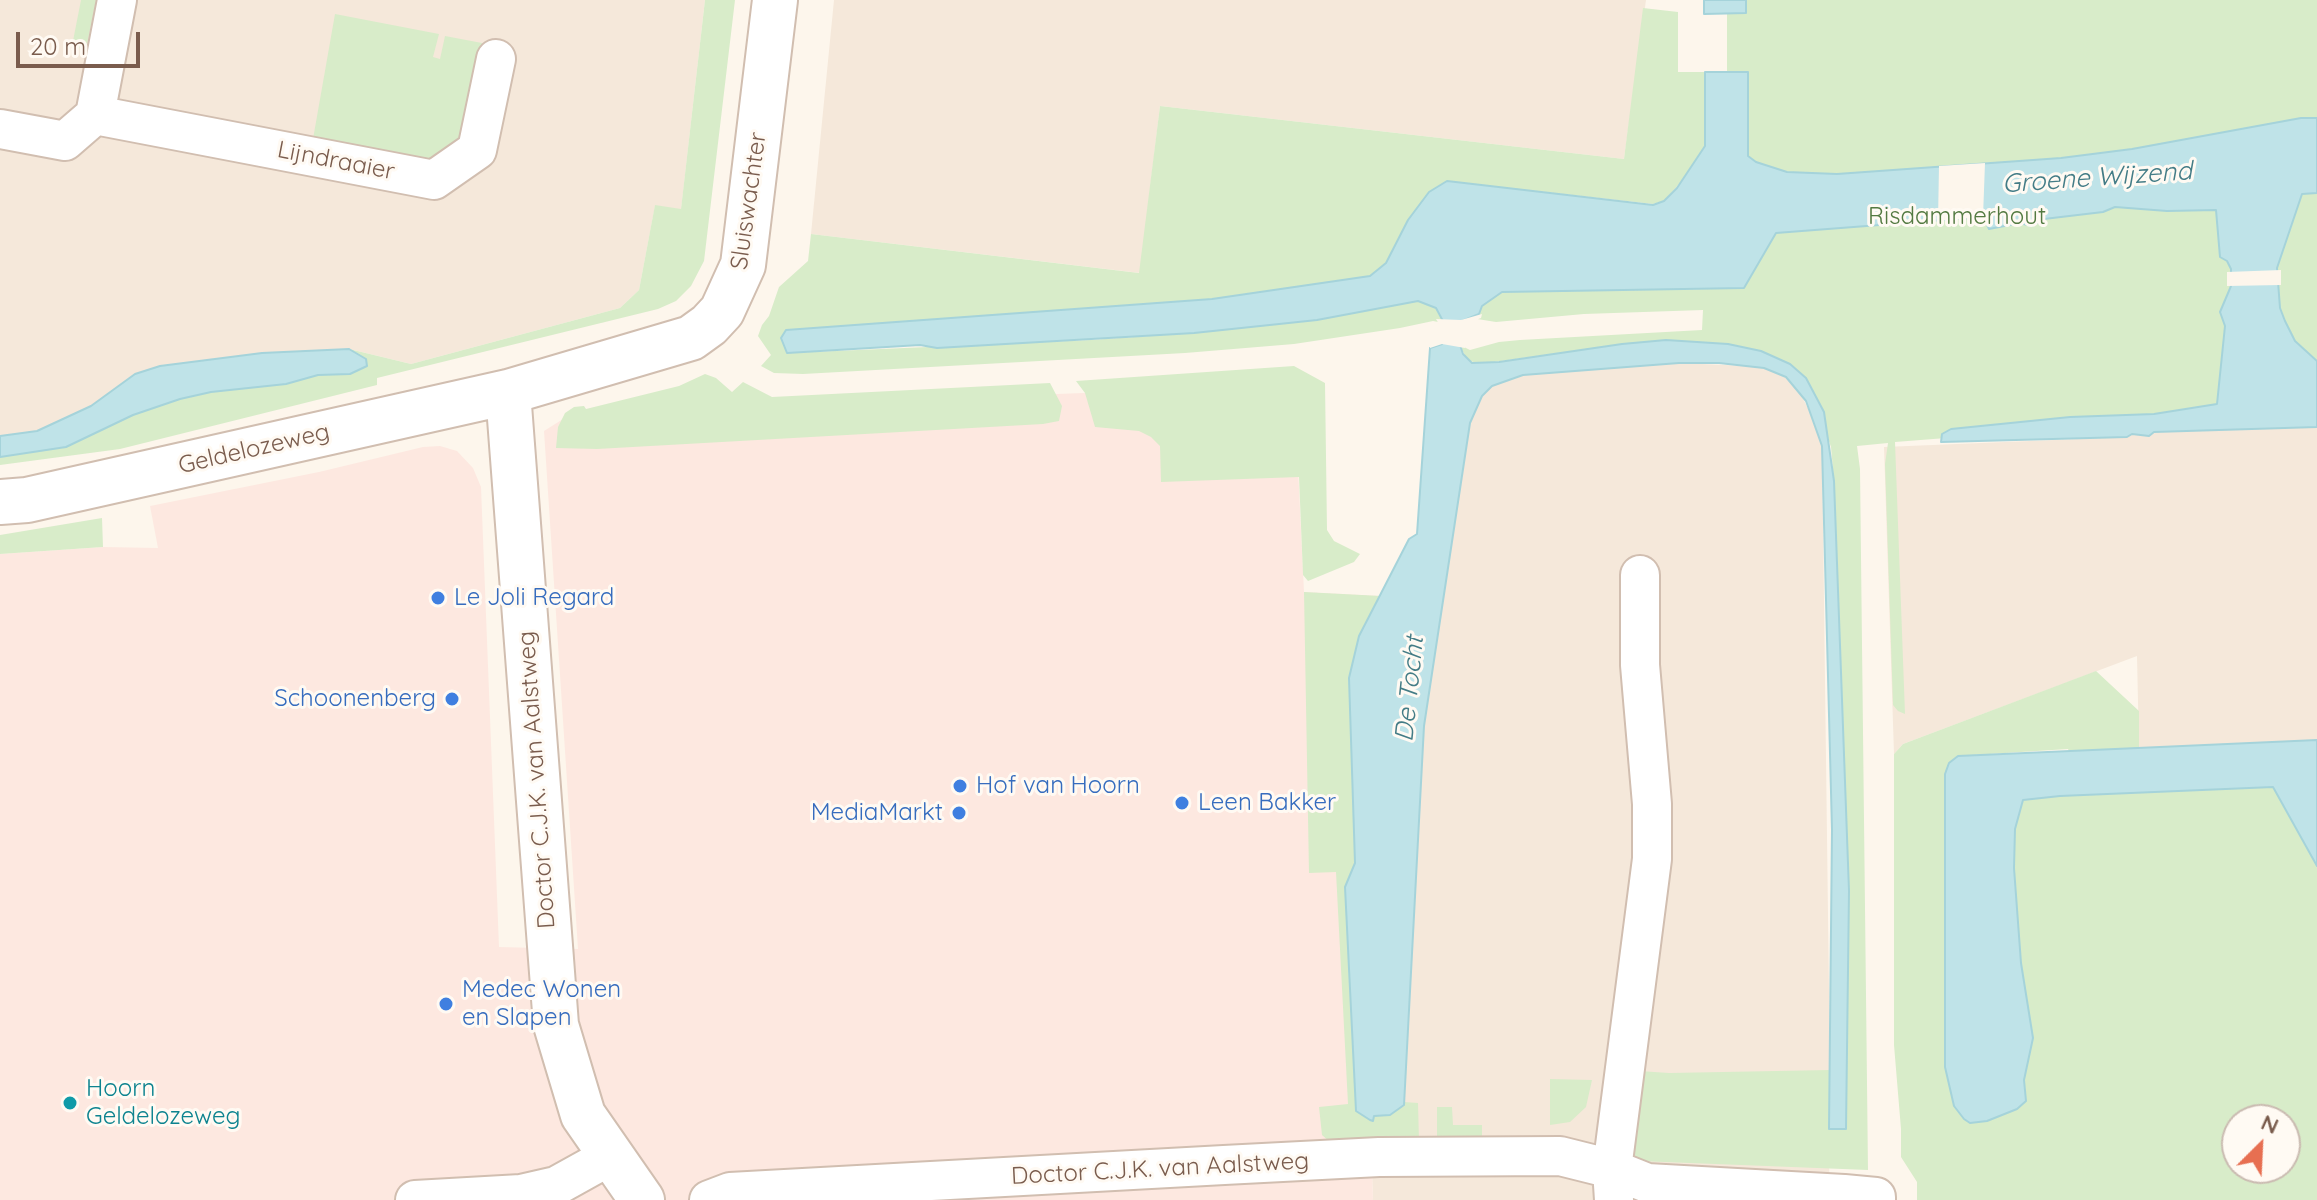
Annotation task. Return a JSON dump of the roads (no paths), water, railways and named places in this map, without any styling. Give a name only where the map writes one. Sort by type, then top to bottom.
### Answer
[{"type":"street","points":[[0,129],[65,141],[95,115],[117,0]]},
{"type":"street","name":"Sluiswachter","points":[[508,392],[691,338],[722,311],[743,265],[775,0]]},
{"type":"street","name":"Lijndraaier","points":[[95,115],[434,180],[477,150],[496,59]]},
{"type":"street","name":"Geldelozeweg","points":[[0,502],[27,500],[508,392]]},
{"type":"street","name":"Doctor C.J.K. van Aalstweg","points":[[508,392],[556,1025],[583,1115],[642,1200]]},
{"type":"street","points":[[1613,1184],[1652,859],[1652,804],[1640,665],[1640,575]]},
{"type":"street","points":[[415,1200],[533,1192],[556,1186],[612,1155]]},
{"type":"street","name":"Doctor C.J.K. van Aalstweg","points":[[709,1200],[730,1192],[1379,1157],[1560,1156],[1613,1184],[1647,1183],[1876,1199]]},
{"type":"water","points":[[1704,0],[1746,0],[1746,13],[1704,14]]},
{"type":"water","points":[[1705,72],[1748,72],[1748,156],[1756,162],[1787,172],[1837,174],[2061,158],[2132,149],[2301,118],[2317,118],[2317,193],[2302,194],[2277,268],[2280,308],[2285,321],[2295,341],[2317,361],[2317,427],[2154,432],[2149,436],[2132,434],[2127,437],[1941,442],[1942,434],[1951,429],[2070,417],[2154,414],[2217,404],[2225,326],[2220,312],[2231,286],[2231,269],[2227,261],[2220,257],[2216,210],[2167,211],[2115,207],[2103,212],[2044,219],[2031,226],[2020,223],[1989,229],[1983,217],[1776,233],[1744,288],[1502,292],[1482,306],[1479,314],[1462,321],[1460,345],[1463,354],[1472,363],[1666,340],[1728,344],[1761,351],[1790,364],[1806,378],[1824,412],[1834,481],[1849,891],[1846,1129],[1829,1129],[1832,830],[1822,446],[1806,401],[1786,377],[1764,368],[1719,363],[1679,363],[1523,375],[1492,386],[1482,396],[1470,423],[1424,726],[1404,1105],[1390,1115],[1374,1116],[1373,1121],[1356,1111],[1345,887],[1355,863],[1349,678],[1359,636],[1409,539],[1417,534],[1430,348],[1442,344],[1444,323],[1436,308],[1418,301],[1317,320],[1194,333],[937,348],[920,345],[787,353],[781,338],[786,330],[1212,299],[1370,276],[1386,263],[1408,220],[1429,192],[1447,181],[1653,205],[1664,201],[1677,188],[1705,146]]},
{"type":"water","points":[[349,349],[366,359],[367,366],[350,374],[318,375],[286,384],[211,392],[180,399],[133,415],[66,447],[0,457],[0,436],[37,431],[91,406],[135,374],[160,366],[262,353]]},
{"type":"water","points":[[2317,740],[2317,866],[2273,787],[2023,800],[2015,829],[2014,868],[2021,963],[2033,1038],[2024,1080],[2026,1101],[2017,1109],[1987,1121],[1970,1123],[1964,1119],[1954,1106],[1945,1067],[1945,774],[1949,763],[1958,756]]},
{"type":"place","name":"Le Joli Regard","points":[[438,598]]},
{"type":"place","name":"Schoonenberg","points":[[452,699]]},
{"type":"place","name":"Hof van Hoorn","points":[[960,786]]},
{"type":"place","name":"Leen Bakker","points":[[1182,803]]},
{"type":"place","name":"MediaMarkt","points":[[959,813]]},
{"type":"place","name":"Medec Wonen en Slapen","points":[[446,1004]]},
{"type":"place","name":"Hoorn Geldelozeweg","points":[[70,1103]]},
{"type":"water label","name":"Groene Wijzend","points":[[2097,178]]},
{"type":"water label","name":"De Tocht","points":[[1410,689]]},
{"type":"park label","name":"Risdammerhout","points":[[1957,217]]}]
